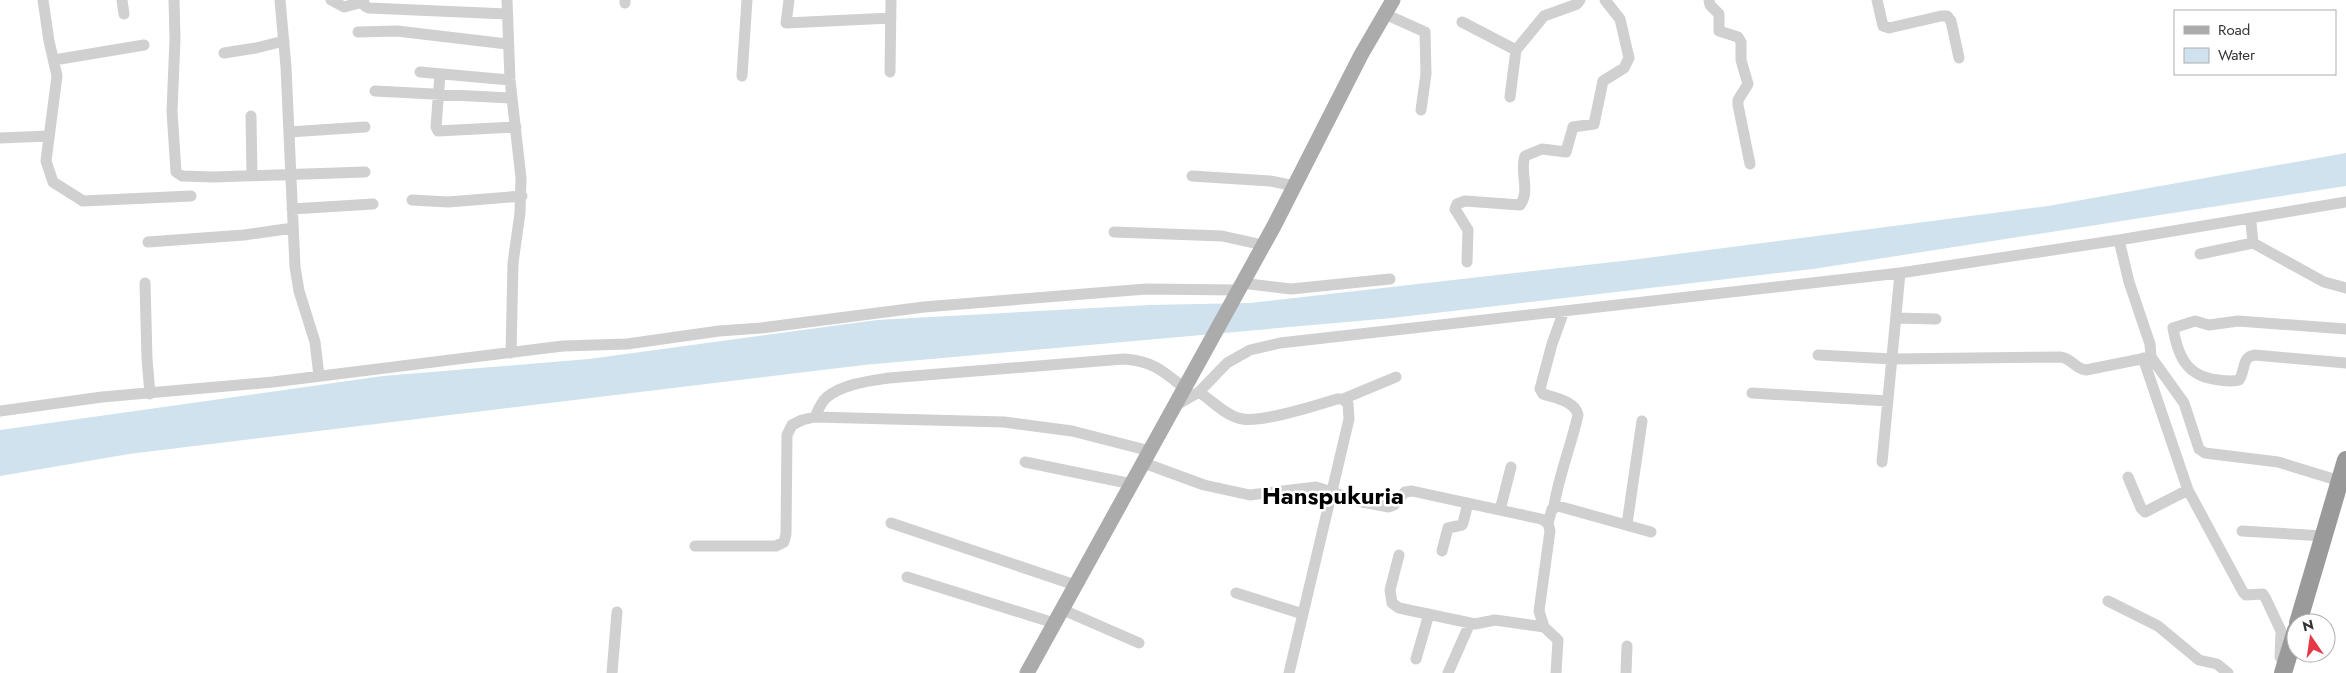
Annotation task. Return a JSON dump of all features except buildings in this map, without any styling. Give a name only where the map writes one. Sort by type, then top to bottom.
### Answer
[{"type":"highway","points":[[2301,613],[2346,460]]},
{"type":"main road","points":[[1027,673],[1147,457],[1205,347],[1263,245],[1393,0]]},
{"type":"street","points":[[43,0],[56,82],[46,161],[54,182],[77,199],[83,201],[191,196]]},
{"type":"street","points":[[122,0],[124,14]]},
{"type":"street","points":[[174,0],[175,39],[172,111],[176,172],[182,176],[252,176],[365,172]]},
{"type":"street","points":[[280,0],[284,41],[293,228],[299,291],[315,342],[319,376]]},
{"type":"street","points":[[331,0],[344,7],[363,1],[365,6],[369,8],[507,14]]},
{"type":"street","points":[[507,0],[510,80],[522,196],[513,263],[511,353]]},
{"type":"street","points":[[742,76],[747,0]]},
{"type":"street","points":[[789,0],[786,23],[891,18]]},
{"type":"street","points":[[890,72],[891,0]]},
{"type":"street","points":[[1510,97],[1516,50],[1544,16],[1577,4],[1580,0]]},
{"type":"street","points":[[1467,262],[1468,230],[1454,209],[1457,204],[1465,201],[1520,205],[1523,201],[1525,189],[1524,156],[1542,149],[1566,152],[1573,127],[1594,124],[1603,81],[1624,68],[1628,63],[1629,52],[1620,19],[1605,0]]},
{"type":"street","points":[[1709,0],[1710,5],[1719,14],[1719,31],[1738,37],[1742,42],[1741,60],[1748,84],[1738,100],[1738,105],[1750,164]]},
{"type":"street","points":[[1877,0],[1881,22],[1883,26],[1889,28],[1947,16],[1951,21],[1959,58]]},
{"type":"street","points":[[1385,14],[1425,32],[1426,74],[1421,110]]},
{"type":"street","points":[[1462,22],[1516,50]]},
{"type":"street","points":[[358,32],[397,32],[508,44]]},
{"type":"street","points":[[224,53],[284,41]]},
{"type":"street","points":[[54,60],[144,45]]},
{"type":"street","points":[[420,72],[510,80]]},
{"type":"street","points":[[440,74],[438,131],[516,127]]},
{"type":"street","points":[[375,91],[512,98]]},
{"type":"street","points":[[251,116],[252,176]]},
{"type":"street","points":[[289,132],[365,128]]},
{"type":"street","points":[[0,138],[49,136]]},
{"type":"street","points":[[1192,176],[1270,181],[1295,186]]},
{"type":"street","points":[[412,200],[448,202],[522,196]]},
{"type":"street","points":[[1173,407],[1199,392],[1227,363],[1250,350],[1264,346],[1900,273],[2119,240],[2346,202]]},
{"type":"street","points":[[292,209],[373,204]]},
{"type":"street","points":[[2251,223],[2253,244]]},
{"type":"street","points":[[148,242],[244,235],[293,228]]},
{"type":"street","points":[[1114,232],[1222,236],[1263,245]]},
{"type":"street","points":[[2119,240],[2129,282],[2150,344],[2147,358],[2188,490],[2242,592],[2246,594],[2263,594],[2266,599],[2274,620],[2280,626],[2280,657],[2284,669]]},
{"type":"street","points":[[2200,254],[2253,244],[2324,282],[2346,288]]},
{"type":"street","points":[[1882,462],[1900,273]]},
{"type":"street","points":[[0,411],[102,397],[150,394],[319,376],[563,346],[627,344],[719,331],[761,328],[924,307],[1146,289],[1291,289],[1390,279]]},
{"type":"street","points":[[146,282],[150,394]]},
{"type":"street","points":[[1556,673],[1558,640],[1544,627],[1539,611],[1550,531],[1548,523],[1554,506],[1558,481],[1568,456],[1578,415],[1577,409],[1572,404],[1543,394],[1540,389],[1552,344],[1564,311]]},
{"type":"street","points":[[1896,318],[1936,320]]},
{"type":"street","points":[[2346,329],[2238,321],[2209,325],[2195,321],[2173,328],[2176,348],[2180,356],[2194,372],[2207,379],[2233,382],[2239,380],[2245,360],[2249,356],[2256,355],[2346,363]]},
{"type":"street","points":[[1818,355],[1892,359],[2060,357],[2070,359],[2077,367],[2086,370],[2147,358]]},
{"type":"street","points":[[2147,358],[2184,403],[2199,449],[2205,453],[2278,462],[2340,481]]},
{"type":"street","points":[[815,417],[826,398],[836,391],[862,382],[1124,359],[1143,360],[1158,367],[1183,387]]},
{"type":"street","points":[[1199,392],[1231,415],[1246,420],[1343,399],[1396,376]]},
{"type":"street","points":[[1752,393],[1888,401]]},
{"type":"street","points":[[1289,673],[1349,419],[1348,404],[1343,399]]},
{"type":"street","points":[[695,546],[776,546],[784,542],[786,534],[787,435],[792,425],[815,417],[1004,422],[1072,431],[1118,441],[1204,485],[1250,496],[1268,495],[1304,487],[1331,490],[1381,507],[1394,505],[1400,495],[1412,491],[1541,519],[1548,523]]},
{"type":"street","points":[[1626,524],[1642,421]]},
{"type":"street","points":[[1025,462],[1132,484]]},
{"type":"street","points":[[1500,510],[1511,467]]},
{"type":"street","points":[[2128,478],[2141,508],[2145,512],[2188,490]]},
{"type":"street","points":[[1442,551],[1447,531],[1451,527],[1462,525],[1468,503]]},
{"type":"street","points":[[1554,506],[1650,532]]},
{"type":"street","points":[[891,523],[1075,585]]},
{"type":"street","points":[[2242,531],[2324,536]]},
{"type":"street","points":[[1399,555],[1390,590],[1392,603],[1399,608],[1470,623],[1495,620],[1544,627]]},
{"type":"street","points":[[907,577],[1054,623]]},
{"type":"street","points":[[1236,593],[1303,614]]},
{"type":"street","points":[[2108,601],[2158,626],[2199,660],[2217,664],[2228,673]]},
{"type":"street","points":[[1061,609],[1139,643]]},
{"type":"street","points":[[612,673],[616,612]]},
{"type":"street","points":[[1416,658],[1429,614]]},
{"type":"street","points":[[1448,673],[1470,623]]},
{"type":"street","points":[[1626,673],[1627,646]]},
{"type":"water","points":[[2346,153],[2346,186],[1813,269],[1392,318],[864,365],[129,454],[0,476],[0,430],[383,376],[589,359],[877,320],[1149,305],[1250,303],[1631,260],[2048,206]]},
{"type":"district","name":"Hanspukuria","points":[[1333,495]]}]
